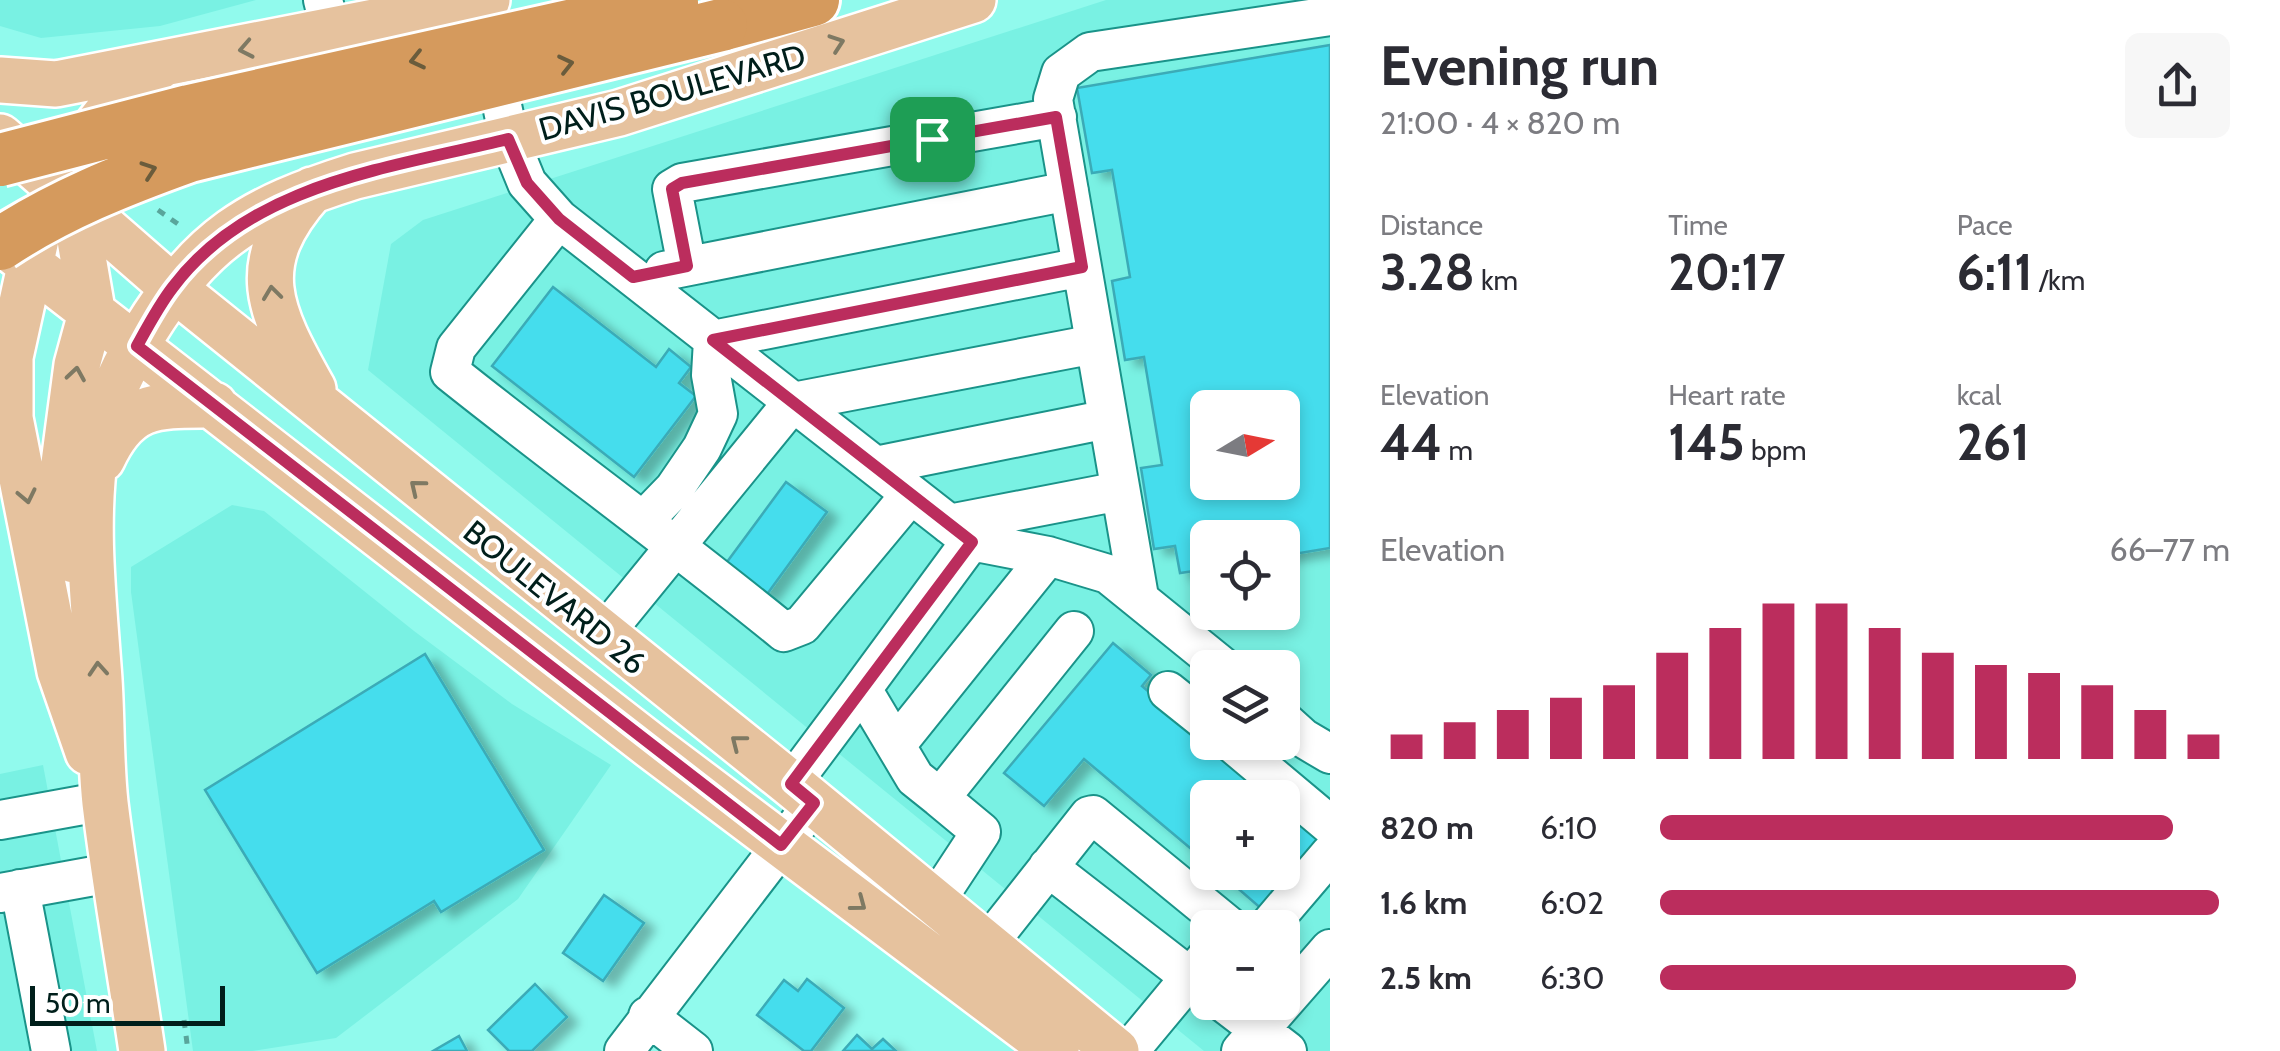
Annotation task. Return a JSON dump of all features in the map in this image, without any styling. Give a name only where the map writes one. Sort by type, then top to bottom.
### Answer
[{"type":"highway","points":[[0,160],[188,110],[702,13],[813,0]]},
{"type":"highway","points":[[10,249],[33,223],[110,184],[189,156],[702,13]]},
{"type":"main road","points":[[0,80],[56,84],[162,65],[327,16],[483,0]]},
{"type":"main road","name":"DAVIS BOULEVARD","points":[[91,605],[93,480],[103,420],[114,388],[172,287],[234,229],[313,189],[688,92],[973,0]]},
{"type":"main road","points":[[105,801],[60,671],[5,408],[10,357],[10,249],[114,104],[162,65]]},
{"type":"main road","name":"BOULEVARD 26","points":[[0,136],[172,287],[1116,1051]]},
{"type":"main road","points":[[54,184],[78,228],[92,310],[77,365],[61,486],[67,543],[91,605],[105,801],[142,1051]]},
{"type":"main road","points":[[313,189],[289,216],[278,239],[270,270],[271,298],[284,336],[326,412]]},
{"type":"main road","name":"BOULEVARD 26","points":[[10,249],[781,845],[1056,1051]]},
{"type":"main road","points":[[93,480],[114,434],[135,415],[169,405],[214,405]]},
{"type":"street","points":[[483,0],[508,139],[527,183],[559,219],[960,533],[1108,574],[1202,650]]},
{"type":"street","points":[[1138,597],[1053,99],[1061,73],[1090,52],[1330,16]]},
{"type":"street","points":[[687,266],[672,189],[682,183],[1056,117]]},
{"type":"street","points":[[633,277],[1069,191]]},
{"type":"street","points":[[559,219],[456,348],[450,372],[677,544],[784,632],[802,624],[911,494]]},
{"type":"street","points":[[713,340],[1082,267]]},
{"type":"street","points":[[644,520],[674,489],[702,448],[718,414],[710,375],[713,340]]},
{"type":"street","points":[[603,635],[793,402],[1095,344]]},
{"type":"street","points":[[875,466],[1108,419]]},
{"type":"street","points":[[624,1051],[781,845],[802,794],[862,688],[960,533],[1120,491]]},
{"type":"street","points":[[896,746],[1048,556]]},
{"type":"street","points":[[940,798],[1074,632]]},
{"type":"street","points":[[862,688],[915,778],[981,832],[935,902]]},
{"type":"street","points":[[1168,691],[1190,709]]},
{"type":"street","points":[[1300,735],[1330,754]]},
{"type":"street","points":[[1252,760],[1330,824]]},
{"type":"street","points":[[0,820],[105,801]]},
{"type":"street","points":[[988,945],[1089,816],[1094,815],[1208,910]]},
{"type":"street","points":[[1284,910],[1328,862]]},
{"type":"street","points":[[1048,867],[1190,967]]},
{"type":"street","points":[[50,1051],[10,891],[116,872]]},
{"type":"street","points":[[1241,1020],[1263,1044],[1330,949]]},
{"type":"street","points":[[1129,1051],[1190,987]]},
{"type":"street","points":[[648,1016],[692,1051]]},
{"type":"path","points":[[184,1020],[188,1051]]},
{"type":"shaded area","points":[[0,0],[256,0],[160,26],[41,38],[0,26]]},
{"type":"shaded area","points":[[1106,0],[1330,0],[1330,1051],[1204,1051],[368,370],[391,244],[423,220]]},
{"type":"shaded area","points":[[232,505],[264,511],[512,704],[611,765],[518,899],[336,1038],[252,1051],[193,1051],[131,592],[131,567]]},
{"type":"shaded area","points":[[43,765],[97,1051],[0,1051],[0,774]]},
{"type":"building","points":[[1330,45],[1330,548],[1300,553],[1300,520],[1190,520],[1190,572],[1180,573],[1175,546],[1154,549],[1141,468],[1162,465],[1144,357],[1125,360],[1112,281],[1130,277],[1112,170],[1092,173],[1077,88]]},
{"type":"building","points":[[553,287],[656,367],[669,349],[691,367],[679,383],[696,396],[634,477],[492,366]]},
{"type":"building","points":[[786,482],[827,512],[765,597],[724,566]]},
{"type":"building","points":[[1113,643],[1151,675],[1142,686],[1190,727],[1190,760],[1229,760],[1253,780],[1190,780],[1190,848],[1084,759],[1044,806],[1004,773]]},
{"type":"building","points":[[425,654],[544,850],[441,912],[434,901],[317,973],[205,790]]},
{"type":"building","points":[[1300,820],[1324,840],[1300,868]]},
{"type":"building","points":[[1240,890],[1282,890],[1263,910]]},
{"type":"building","points":[[604,895],[644,923],[603,981],[563,953]]},
{"type":"building","points":[[807,979],[844,1008],[811,1051],[804,1051],[757,1015],[784,980],[798,991]]},
{"type":"building","points":[[535,984],[567,1017],[532,1051],[509,1051],[488,1030]]},
{"type":"building","points":[[857,1035],[872,1049],[883,1039],[896,1051],[843,1051]]},
{"type":"building","points":[[459,1036],[467,1051],[433,1051]]},
{"type":"route","points":[[1056,117],[1082,267],[713,340],[972,542],[791,784],[814,803],[781,845],[137,346],[172,287],[234,229],[313,189],[356,176],[508,139],[527,183],[559,219],[633,277],[687,266],[672,189],[682,183],[932,139],[1056,117]]}]
